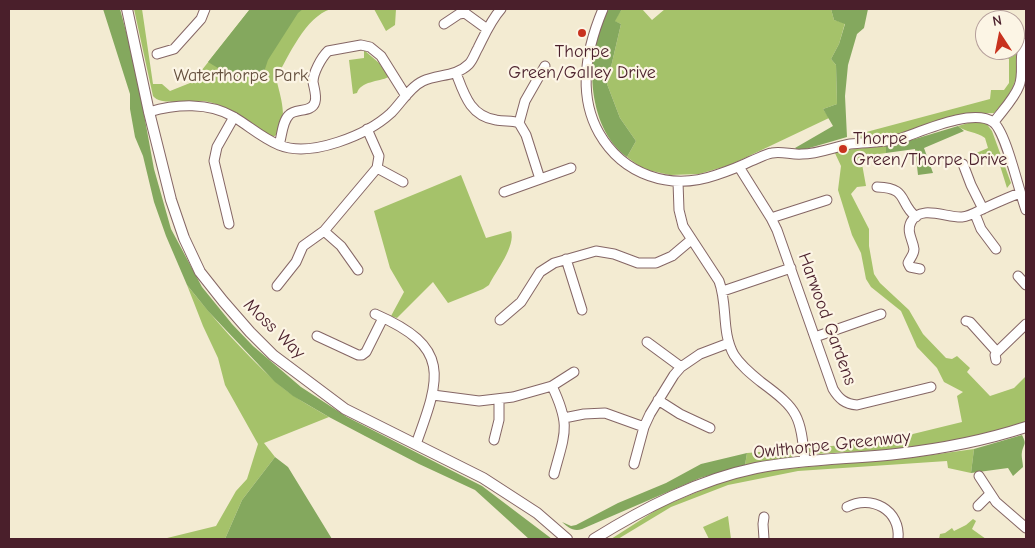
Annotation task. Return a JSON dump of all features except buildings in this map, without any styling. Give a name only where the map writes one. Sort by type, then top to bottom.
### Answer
[{"type":"street","name":"Moss Way","points":[[128,9],[149,112],[171,200],[184,238],[200,272],[223,301],[273,355],[345,409],[483,478],[537,513],[567,539]]},
{"type":"street","points":[[157,54],[174,49],[200,19],[205,9]]},
{"type":"street","points":[[149,112],[186,106],[205,106],[220,110],[234,117],[255,132],[279,145],[304,149],[344,139],[367,129],[390,113],[422,81],[456,73],[471,62],[487,29],[501,9]]},
{"type":"street","points":[[603,9],[593,34],[587,62],[587,93],[590,112],[596,128],[612,152],[633,169],[664,180],[678,182],[713,176],[770,153],[805,154],[850,144],[893,140],[965,119],[986,119],[994,122],[999,129],[1026,210]]},
{"type":"street","points":[[444,24],[459,14],[465,13],[487,29]]},
{"type":"street","points":[[994,122],[1019,86],[1022,76],[1022,53],[1026,43]]},
{"type":"street","points":[[279,145],[284,123],[288,116],[292,112],[310,108],[314,104],[316,100],[313,78],[328,51],[361,45],[370,47],[381,56],[406,96]]},
{"type":"street","points":[[540,179],[526,135],[519,123],[525,101],[544,66]]},
{"type":"street","points":[[456,73],[468,104],[473,109],[488,119],[519,123]]},
{"type":"street","points":[[229,224],[214,161],[217,147],[234,117]]},
{"type":"street","points":[[277,286],[296,262],[303,246],[324,231],[377,168],[379,156],[367,129]]},
{"type":"street","points":[[963,164],[974,192],[981,229],[996,249]]},
{"type":"street","name":"Harwood Gardens","points":[[739,167],[772,218],[834,389],[840,399],[850,404],[866,404],[931,386]]},
{"type":"street","points":[[377,168],[403,182]]},
{"type":"street","points":[[504,192],[571,168]]},
{"type":"street","points":[[678,182],[680,218],[691,240],[719,281],[722,291],[726,335],[729,343],[742,366],[787,401],[794,410],[802,429],[804,461]]},
{"type":"street","points":[[877,188],[892,188],[899,193],[916,217]]},
{"type":"street","points":[[920,269],[910,267],[908,263],[913,256],[914,249],[910,238],[910,229],[916,217],[925,213],[963,217],[1020,194]]},
{"type":"street","points":[[772,218],[827,200]]},
{"type":"street","points":[[324,231],[341,246],[358,270]]},
{"type":"street","points":[[500,320],[521,302],[540,272],[554,263],[596,251],[614,254],[638,263],[656,263],[672,256],[691,240]]},
{"type":"street","points":[[566,259],[582,310]]},
{"type":"street","points":[[722,291],[791,268]]},
{"type":"street","points":[[1018,276],[1026,285]]},
{"type":"street","points":[[815,337],[881,314]]},
{"type":"street","points":[[317,336],[358,355],[362,355],[366,352],[379,316],[412,333],[424,346],[432,362],[434,373],[433,396],[416,444]]},
{"type":"street","points":[[966,320],[974,326],[997,356],[1026,325]]},
{"type":"street","points":[[647,342],[681,367]]},
{"type":"street","points":[[634,464],[644,427],[658,400],[681,367],[700,354],[729,343]]},
{"type":"street","points":[[433,396],[479,400],[499,399],[552,386],[574,372]]},
{"type":"street","points":[[552,386],[564,418],[564,434],[554,474]]},
{"type":"street","points":[[494,440],[499,420],[499,399]]},
{"type":"street","points":[[658,400],[680,414],[710,428]]},
{"type":"street","points":[[564,418],[584,414],[605,414],[644,427]]},
{"type":"street","name":"Owlthorpe Greenway","points":[[594,539],[648,508],[687,490],[754,468],[804,461],[937,449],[989,439],[1026,427]]},
{"type":"street","points":[[979,476],[996,502],[1026,528]]},
{"type":"street","points":[[978,506],[990,494]]},
{"type":"street","points":[[847,507],[854,503],[862,502],[888,510],[898,525],[898,539]]},
{"type":"street","points":[[764,517],[764,539]]},
{"type":"green space","points":[[103,9],[120,9],[135,65],[154,169],[171,229],[202,287],[232,324],[253,346],[301,387],[347,417],[482,486],[552,539],[529,539],[475,490],[419,464],[293,396],[275,382],[208,311],[187,285],[154,202],[143,156],[135,137],[130,109],[130,94]]},
{"type":"green space","name":"Waterthorpe Park","points":[[134,9],[142,9],[153,84],[162,84],[170,91],[195,81],[250,9],[331,9],[313,20],[299,38],[276,78],[283,116],[280,130],[275,136],[269,136],[238,114],[221,106],[203,101],[162,101],[153,96]]},
{"type":"green space","points":[[250,9],[303,9],[298,13],[268,60],[262,78],[231,76],[208,62]]},
{"type":"green space","points":[[374,9],[396,9],[395,25],[386,31]]},
{"type":"green space","points":[[609,9],[622,9],[615,21],[621,24],[607,84],[620,118],[636,141],[627,157],[613,144],[603,127],[596,108],[593,87],[592,66],[595,45]]},
{"type":"green space","points":[[622,9],[642,9],[652,20],[665,9],[831,9],[834,20],[845,23],[839,44],[831,59],[836,65],[837,104],[823,109],[829,118],[730,165],[699,174],[670,175],[643,169],[627,157],[636,141],[620,118],[607,84],[621,24],[614,21]]},
{"type":"green space","points":[[831,9],[868,9],[864,28],[857,34],[848,65],[845,96],[847,137],[799,151],[795,148],[833,126],[823,109],[837,104],[836,65],[831,59],[839,44],[845,24],[834,20]]},
{"type":"green space","points":[[364,50],[379,63],[389,77],[366,84],[357,93],[353,94],[349,60],[364,58]]},
{"type":"green space","points":[[1009,60],[1017,60],[1017,75],[1014,84],[1005,100],[994,113],[966,114],[900,135],[860,139],[855,135],[990,99],[991,90],[1004,90],[1009,83]]},
{"type":"green space","points":[[972,122],[986,123],[992,131],[1011,183],[1007,188],[997,156],[976,163],[974,154],[988,148],[985,138],[958,126]]},
{"type":"green space","points":[[958,126],[964,131],[924,148],[933,173],[918,175],[915,149],[886,153],[886,146]]},
{"type":"green space","points":[[886,146],[886,153],[865,156],[862,164],[866,186],[857,187],[851,194],[869,229],[869,246],[874,274],[880,283],[909,310],[923,334],[946,358],[952,359],[957,356],[970,368],[967,372],[990,396],[1014,388],[1026,376],[1026,422],[954,442],[883,450],[816,454],[809,452],[807,448],[880,442],[962,422],[957,396],[963,392],[944,382],[937,368],[917,347],[901,311],[871,287],[866,279],[861,253],[852,235],[838,190],[841,166],[834,151]]},
{"type":"green space","points":[[461,175],[486,238],[511,231],[511,244],[508,251],[489,285],[483,289],[448,303],[433,282],[397,318],[391,316],[404,292],[390,268],[374,211]]},
{"type":"green space","points":[[187,285],[229,335],[275,381],[294,396],[329,417],[264,443],[275,457],[242,500],[225,539],[163,539],[216,526],[236,491],[247,479],[258,444],[225,385],[218,358]]},
{"type":"green space","points":[[1022,435],[1025,442],[1022,454],[1023,467],[1013,476],[1008,468],[971,473],[974,449]]},
{"type":"green space","points":[[798,449],[792,457],[745,465],[747,453]]},
{"type":"green space","points":[[974,449],[971,473],[948,468],[947,461],[798,471],[728,485],[671,507],[618,539],[611,539],[661,507],[729,479],[764,471]]},
{"type":"green space","points":[[747,453],[745,465],[700,478],[582,529],[573,529],[562,522],[571,526],[576,525],[618,503],[666,483],[701,464]]},
{"type":"green space","points":[[275,457],[288,467],[332,539],[225,539],[242,500]]},
{"type":"green space","points":[[728,516],[731,539],[709,539],[703,527]]},
{"type":"green space","points":[[973,519],[976,521],[972,529],[986,539],[939,539],[940,534],[952,528],[954,531]]},
{"type":"place","name":"Thorpe Green/Galley Drive","points":[[582,33]]},
{"type":"place","name":"Thorpe Green/Thorpe Drive","points":[[843,149]]}]
